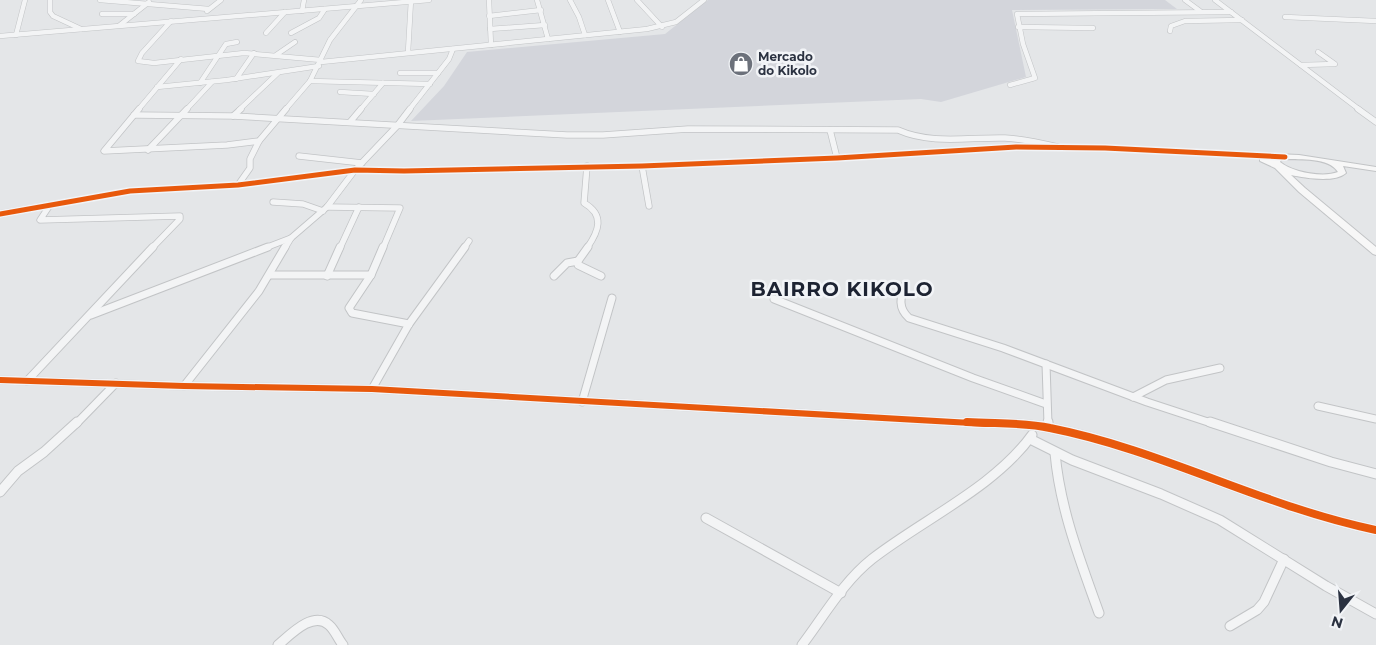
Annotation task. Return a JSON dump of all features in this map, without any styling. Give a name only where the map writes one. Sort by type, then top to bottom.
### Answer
[{"type":"street","points":[[16,35],[24,0]]},
{"type":"street","points":[[50,0],[50,12],[54,16],[81,29]]},
{"type":"street","points":[[100,0],[150,1],[209,9]]},
{"type":"street","points":[[197,19],[221,0]]},
{"type":"street","points":[[302,10],[304,0]]},
{"type":"street","points":[[238,185],[250,168],[250,159],[259,141],[310,82],[330,40],[361,0]]},
{"type":"street","points":[[0,36],[429,0]]},
{"type":"street","points":[[489,0],[491,45]]},
{"type":"street","points":[[537,0],[548,39]]},
{"type":"street","points":[[570,0],[579,17],[584,35]]},
{"type":"street","points":[[608,0],[620,32]]},
{"type":"street","points":[[638,0],[662,26]]},
{"type":"street","points":[[157,87],[236,79],[278,73],[320,63],[408,52],[454,49],[662,26],[676,22],[704,0]]},
{"type":"street","points":[[1185,0],[1200,12]]},
{"type":"street","points":[[1215,0],[1376,122]]},
{"type":"street","points":[[120,25],[150,1]]},
{"type":"street","points":[[408,52],[411,1]]},
{"type":"street","points":[[291,33],[319,18],[325,9]]},
{"type":"street","points":[[489,16],[541,10]]},
{"type":"street","points":[[266,33],[285,12]]},
{"type":"street","points":[[1010,85],[1035,78],[1018,27],[1016,16],[1023,13],[1230,12]]},
{"type":"street","points":[[102,14],[134,14]]},
{"type":"street","points":[[1284,17],[1376,21]]},
{"type":"street","points":[[1170,31],[1171,26],[1182,22],[1242,20]]},
{"type":"street","points":[[171,21],[142,53],[138,61],[146,63],[219,55],[254,54],[276,55],[320,63]]},
{"type":"street","points":[[490,29],[545,25]]},
{"type":"street","points":[[1018,27],[1093,28]]},
{"type":"street","points":[[200,84],[226,44],[237,42]]},
{"type":"street","points":[[276,55],[296,42]]},
{"type":"street","points":[[89,315],[291,238],[325,209],[355,170],[397,126],[449,59],[454,49]]},
{"type":"street","points":[[1301,65],[1335,64],[1318,52]]},
{"type":"street","points":[[236,79],[254,54]]},
{"type":"street","points":[[181,59],[104,151],[227,145],[259,141]]},
{"type":"street","points":[[233,116],[278,73]]},
{"type":"street","points":[[400,73],[438,73]]},
{"type":"street","points":[[148,150],[212,82]]},
{"type":"street","points":[[310,82],[430,84]]},
{"type":"street","points":[[350,122],[382,83]]},
{"type":"street","points":[[340,92],[374,94]]},
{"type":"street","points":[[134,115],[278,118],[567,135],[603,135],[688,129],[898,130],[916,136],[950,139],[1006,138],[1059,147]]},
{"type":"street","points":[[830,130],[837,158]]},
{"type":"street","points":[[0,214],[130,191],[238,185],[355,170],[404,171],[642,166],[837,158],[1016,147],[1105,148],[1252,157],[1284,157],[1376,169]]},
{"type":"street","points":[[299,156],[362,163]]},
{"type":"street","points":[[1252,157],[1268,160],[1287,171],[1298,174],[1376,174]]},
{"type":"street","points":[[1284,157],[1276,161],[1278,166],[1302,190],[1376,252]]},
{"type":"street","points":[[1302,190],[1301,183],[1308,178],[1342,174],[1341,169],[1328,162]]},
{"type":"street","points":[[587,166],[584,203],[594,210],[597,217],[597,231],[578,260],[578,264],[601,276]]},
{"type":"street","points":[[642,166],[649,206]]},
{"type":"street","points":[[273,202],[304,204],[325,209],[400,208],[371,275],[349,308],[350,311],[409,324]]},
{"type":"street","points":[[26,381],[180,219],[180,216],[170,215],[40,220],[50,205]]},
{"type":"street","points":[[328,276],[359,208]]},
{"type":"street","points":[[184,386],[270,275],[291,238]]},
{"type":"street","points":[[372,389],[409,324],[469,241]]},
{"type":"street","points":[[554,276],[564,263],[570,260],[578,260]]},
{"type":"street","points":[[270,275],[371,275]]},
{"type":"street","points":[[905,285],[900,299],[900,308],[909,318],[1003,348],[1133,397],[1331,462],[1376,474]]},
{"type":"street","points":[[582,402],[612,298]]},
{"type":"street","points":[[774,299],[973,378],[1046,404]]},
{"type":"street","points":[[1046,364],[1048,427]]},
{"type":"street","points":[[1133,397],[1166,380],[1220,368]]},
{"type":"street","points":[[0,380],[184,386],[372,389],[1035,428],[1048,427],[1072,432],[1140,454],[1305,512],[1354,526],[1376,530]]},
{"type":"street","points":[[0,492],[18,471],[44,452],[83,417],[116,383]]},
{"type":"street","points":[[1318,406],[1376,419]]},
{"type":"street","points":[[802,645],[857,571],[870,559],[956,502],[999,469],[1030,439],[1035,428]]},
{"type":"street","points":[[1030,439],[1055,453],[1141,485],[1208,514],[1284,559],[1320,583],[1376,614]]},
{"type":"street","points":[[1055,453],[1058,486],[1066,523],[1099,613]]},
{"type":"street","points":[[706,518],[841,593]]},
{"type":"street","points":[[1230,626],[1257,610],[1264,602],[1284,559]]},
{"type":"street","points":[[278,645],[312,620],[320,620],[329,625],[343,645]]},
{"type":"shaded area","name":"Mercado do Kikolo","points":[[708,0],[1165,0],[1177,9],[1012,10],[1026,77],[941,102],[921,99],[411,121],[444,86],[467,52],[665,34]]},
{"type":"cycle path","points":[[0,214],[130,191],[238,185],[355,170],[404,171],[642,166],[837,158],[1016,147],[1105,148],[1285,157]]},
{"type":"cycle path","points":[[0,380],[184,386],[372,389],[1048,427],[1102,441],[1347,524],[1376,530]]},
{"type":"place","name":"Mercado do Kikolo","points":[[741,64]]},
{"type":"district","name":"BAIRRO KIKOLO","points":[[842,289]]}]
